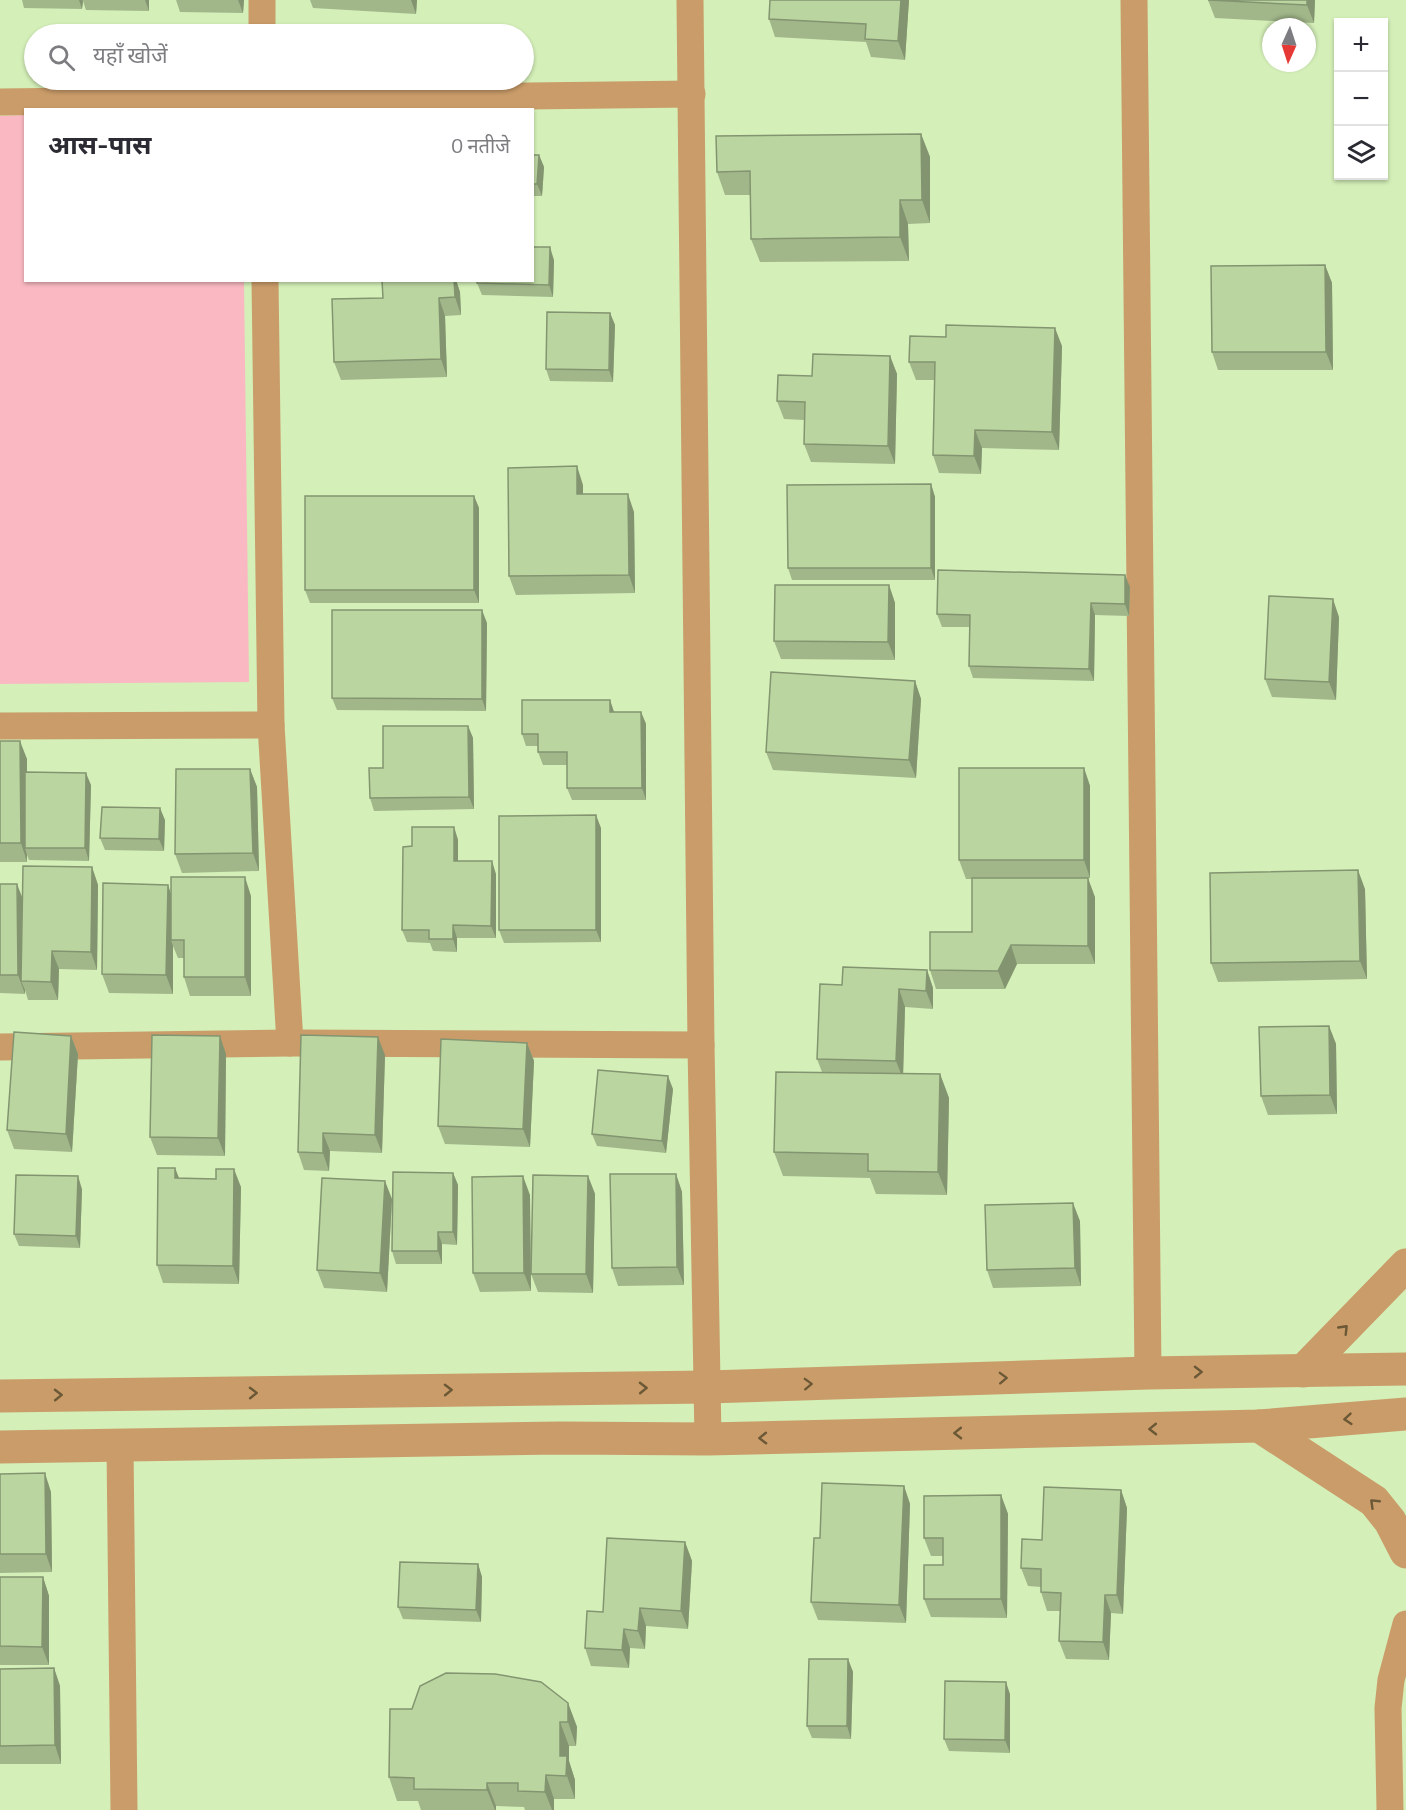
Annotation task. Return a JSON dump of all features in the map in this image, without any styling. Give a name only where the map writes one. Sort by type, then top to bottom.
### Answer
[{"type":"street","points":[[262,0],[262,24]]},
{"type":"street","points":[[690,0],[701,1045],[708,1439]]},
{"type":"street","points":[[1134,0],[1148,1373]]},
{"type":"street","points":[[0,102],[263,96],[692,94]]},
{"type":"street","points":[[265,282],[271,725],[290,1043]]},
{"type":"street","points":[[0,726],[271,725]]},
{"type":"street","points":[[0,1047],[290,1043],[701,1045]]},
{"type":"street","points":[[1303,1371],[1406,1265]]},
{"type":"street","points":[[0,1396],[708,1387],[1148,1373],[1406,1369]]},
{"type":"street","points":[[0,1447],[560,1437],[708,1439],[1259,1426],[1406,1414]]},
{"type":"street","points":[[1259,1426],[1374,1501],[1390,1521],[1406,1552]]},
{"type":"street","points":[[120,1446],[124,1810]]},
{"type":"street","points":[[1390,1810],[1389,1699],[1391,1680],[1406,1624]]},
{"type":"shaded area","points":[[24,115],[24,282],[244,282],[249,682],[0,684],[0,116]]},
{"type":"building","points":[[770,0],[901,0],[898,41],[865,39],[866,24],[769,19]]},
{"type":"building","points":[[1208,0],[1307,0],[1307,5]]},
{"type":"building","points":[[921,134],[922,200],[900,200],[900,237],[751,239],[750,171],[717,172],[716,136]]},
{"type":"building","points":[[534,155],[539,155],[537,184],[534,184]]},
{"type":"building","points":[[534,247],[550,247],[549,285],[477,283],[534,282]]},
{"type":"building","points":[[1325,265],[1326,352],[1212,352],[1211,266]]},
{"type":"building","points":[[382,282],[454,282],[455,297],[439,298],[441,359],[334,362],[332,299],[383,298]]},
{"type":"building","points":[[547,312],[610,313],[609,370],[546,369]]},
{"type":"building","points":[[946,325],[1055,328],[1052,432],[975,430],[974,456],[933,455],[935,362],[909,362],[910,336],[946,337]]},
{"type":"building","points":[[813,354],[890,356],[888,446],[804,444],[805,402],[777,401],[778,375],[812,376]]},
{"type":"building","points":[[577,466],[577,494],[628,494],[629,575],[509,576],[508,468]]},
{"type":"building","points":[[931,484],[931,568],[788,568],[787,485]]},
{"type":"building","points":[[305,496],[474,496],[474,590],[305,590]]},
{"type":"building","points":[[938,570],[1125,575],[1125,604],[1091,603],[1089,669],[969,666],[970,615],[937,614]]},
{"type":"building","points":[[775,585],[889,585],[888,642],[774,641]]},
{"type":"building","points":[[1269,596],[1333,599],[1329,682],[1265,679]]},
{"type":"building","points":[[332,610],[482,610],[482,699],[332,698]]},
{"type":"building","points":[[771,672],[915,681],[909,760],[766,752]]},
{"type":"building","points":[[522,700],[610,700],[610,712],[641,712],[642,788],[567,788],[567,752],[538,752],[538,734],[522,734]]},
{"type":"building","points":[[383,726],[468,726],[469,797],[370,798],[369,768],[383,768]]},
{"type":"building","points":[[0,741],[20,741],[21,843],[0,843]]},
{"type":"building","points":[[959,768],[1084,768],[1084,860],[959,860]]},
{"type":"building","points":[[176,769],[250,769],[253,853],[175,854]]},
{"type":"building","points":[[25,772],[86,773],[85,848],[25,848]]},
{"type":"building","points":[[102,807],[160,808],[159,839],[100,838]]},
{"type":"building","points":[[596,815],[596,930],[499,930],[499,816]]},
{"type":"building","points":[[412,827],[454,827],[454,861],[492,861],[491,926],[453,925],[453,939],[429,939],[429,930],[402,930],[403,847],[412,846]]},
{"type":"building","points":[[23,866],[92,867],[91,952],[52,951],[51,982],[21,981]]},
{"type":"building","points":[[1358,870],[1360,961],[1211,963],[1210,873]]},
{"type":"building","points":[[171,877],[245,877],[245,977],[184,977],[184,940],[171,940]]},
{"type":"building","points":[[972,878],[1088,878],[1088,946],[1011,945],[998,971],[930,970],[930,932],[972,932]]},
{"type":"building","points":[[103,883],[168,885],[166,975],[102,974]]},
{"type":"building","points":[[0,884],[17,884],[18,975],[0,975]]},
{"type":"building","points":[[843,967],[927,970],[926,991],[899,989],[896,1061],[817,1059],[820,984],[842,985]]},
{"type":"building","points":[[1329,1026],[1330,1095],[1261,1096],[1259,1027]]},
{"type":"building","points":[[14,1032],[71,1036],[66,1134],[7,1130]]},
{"type":"building","points":[[152,1035],[220,1036],[218,1138],[150,1137]]},
{"type":"building","points":[[301,1035],[378,1037],[375,1135],[323,1133],[323,1153],[298,1152]]},
{"type":"building","points":[[441,1039],[527,1043],[523,1129],[438,1126]]},
{"type":"building","points":[[598,1070],[668,1076],[662,1141],[592,1134]]},
{"type":"building","points":[[776,1072],[940,1074],[938,1172],[868,1171],[868,1154],[774,1152]]},
{"type":"building","points":[[158,1168],[175,1168],[175,1178],[216,1179],[216,1169],[234,1169],[233,1266],[157,1265]]},
{"type":"building","points":[[393,1172],[453,1173],[453,1232],[438,1232],[438,1251],[392,1251]]},
{"type":"building","points":[[610,1174],[676,1174],[677,1267],[612,1268]]},
{"type":"building","points":[[16,1175],[78,1176],[76,1236],[14,1234]]},
{"type":"building","points":[[533,1175],[588,1176],[586,1274],[531,1274]]},
{"type":"building","points":[[523,1176],[524,1273],[473,1273],[472,1177]]},
{"type":"building","points":[[322,1178],[385,1181],[380,1273],[317,1270]]},
{"type":"building","points":[[1073,1203],[1075,1268],[987,1270],[985,1205]]},
{"type":"building","points":[[45,1473],[46,1554],[0,1554],[0,1474]]},
{"type":"building","points":[[822,1483],[904,1486],[899,1605],[811,1602],[814,1538],[820,1538]]},
{"type":"building","points":[[1044,1487],[1121,1490],[1117,1595],[1105,1595],[1103,1642],[1059,1641],[1061,1593],[1041,1592],[1041,1569],[1021,1568],[1022,1539],[1042,1540]]},
{"type":"building","points":[[1001,1495],[1001,1599],[924,1599],[924,1565],[943,1565],[943,1538],[924,1538],[924,1496]]},
{"type":"building","points":[[607,1538],[685,1542],[681,1611],[640,1608],[638,1631],[624,1629],[622,1650],[585,1648],[587,1611],[603,1612]]},
{"type":"building","points":[[400,1562],[478,1564],[476,1610],[398,1607]]},
{"type":"building","points":[[0,1577],[43,1577],[42,1647],[0,1646]]},
{"type":"building","points":[[809,1659],[848,1659],[847,1726],[807,1726]]},
{"type":"building","points":[[54,1668],[55,1745],[0,1746],[0,1669]]},
{"type":"building","points":[[446,1673],[495,1674],[541,1682],[568,1703],[568,1722],[560,1722],[560,1756],[567,1756],[566,1776],[546,1775],[545,1792],[518,1791],[518,1783],[487,1783],[487,1790],[414,1789],[414,1778],[389,1777],[390,1709],[412,1709],[420,1686]]},
{"type":"building","points":[[945,1681],[1006,1682],[1005,1740],[944,1739]]}]
